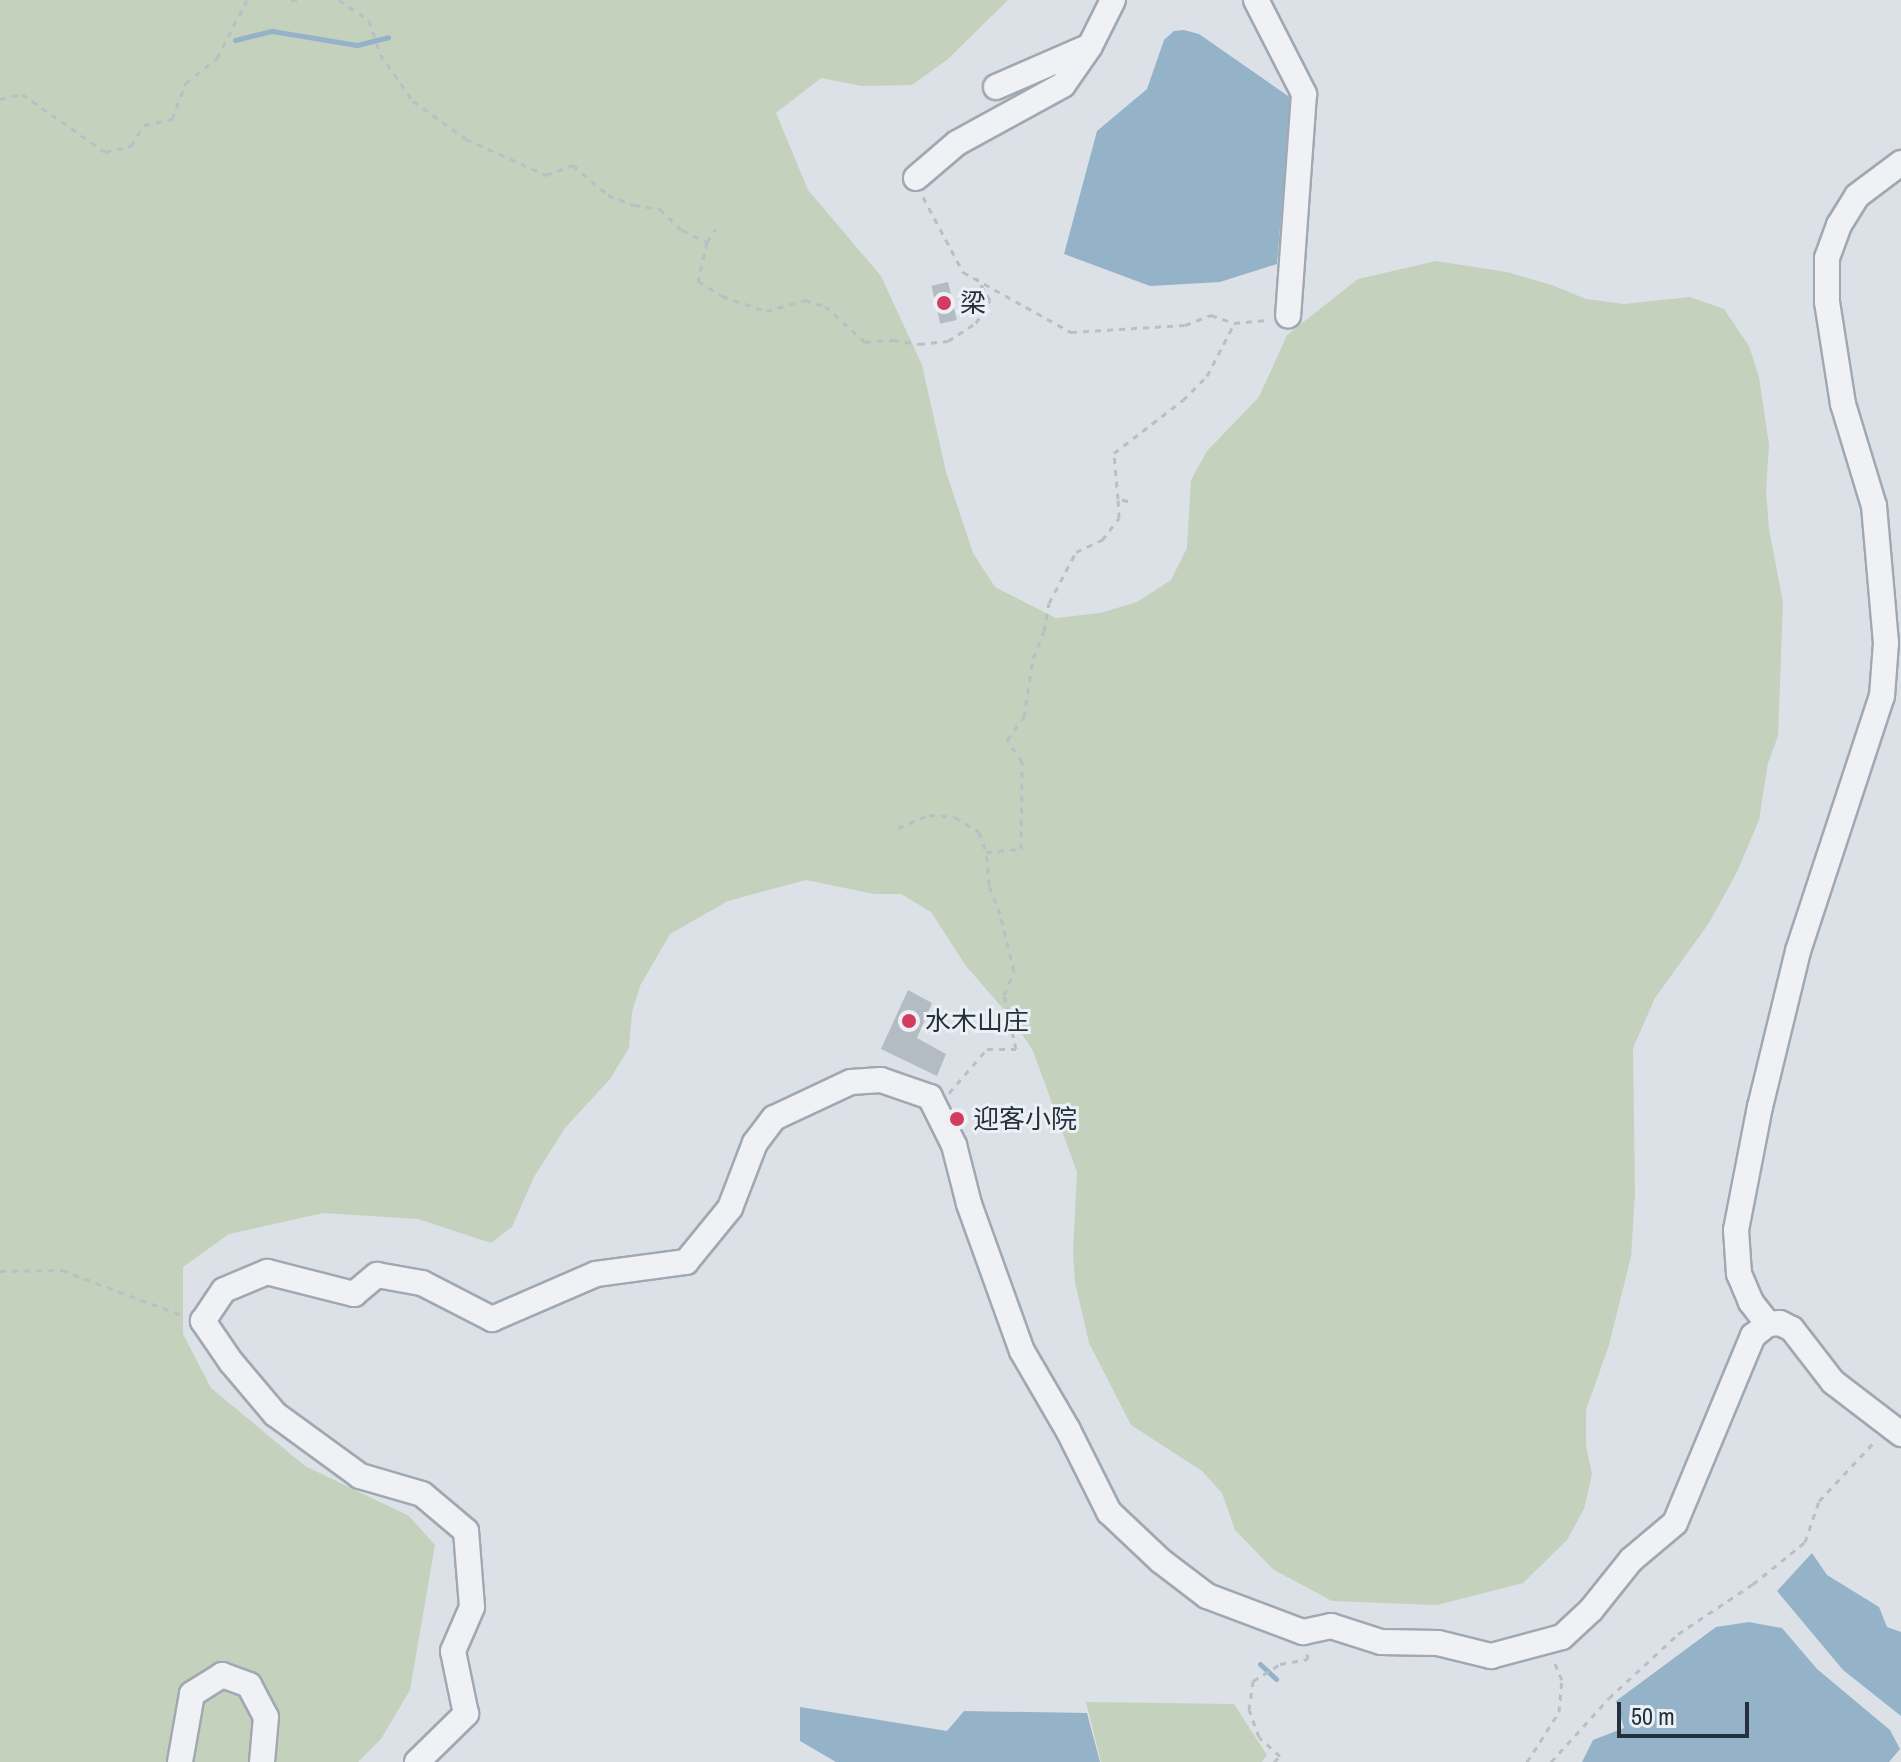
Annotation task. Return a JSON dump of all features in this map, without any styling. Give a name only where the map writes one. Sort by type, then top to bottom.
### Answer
[{"type":"street","points":[[916,178],[957,143],[1063,85],[1090,46],[1113,0]]},
{"type":"street","points":[[1256,0],[1304,94],[1288,315]]},
{"type":"street","points":[[996,87],[1090,46]]},
{"type":"street","points":[[1768,1324],[1751,1302],[1739,1274],[1736,1230],[1760,1107],[1798,951],[1882,696],[1892,594],[1874,506],[1843,404],[1827,302],[1827,258],[1839,225],[1857,196],[1901,163]]},
{"type":"street","points":[[417,1762],[466,1714],[453,1651],[472,1607],[466,1531],[422,1494],[360,1476],[275,1414],[231,1362],[203,1321],[224,1290],[267,1272],[354,1294],[377,1275],[422,1283],[492,1319],[596,1274],[686,1262],[730,1208],[755,1143],[774,1118],[851,1082],[881,1080],[930,1097],[954,1145],[969,1204],[1022,1351],[1068,1430],[1109,1512],[1161,1561],[1207,1596],[1303,1632],[1331,1626],[1381,1642],[1438,1643],[1491,1656],[1547,1644],[1577,1625],[1631,1560],[1675,1523],[1753,1336],[1768,1324],[1780,1323],[1792,1329],[1833,1382],[1895,1430]]},
{"type":"street","points":[[180,1762],[192,1694],[222,1675],[249,1685],[266,1717],[262,1762]]},
{"type":"path","points":[[0,99],[22,94],[105,152],[131,146],[144,125],[172,119],[186,83],[217,58],[247,0]]},
{"type":"path","points":[[291,0],[298,0]]},
{"type":"path","points":[[339,0],[369,20],[380,54],[413,101],[466,139],[546,175],[573,165],[608,195],[634,205],[660,209],[682,230],[707,242]]},
{"type":"path","points":[[916,178],[963,272],[1071,332],[1185,325],[1211,315],[1234,323],[1257,324],[1288,315]]},
{"type":"path","points":[[716,229],[707,242],[698,281],[722,296],[766,311],[805,300],[825,306],[865,342],[948,341],[976,323],[990,300],[977,278]]},
{"type":"path","points":[[986,852],[1021,849],[1022,762],[1007,740],[1024,717],[1033,658],[1044,631],[1049,603],[1076,552],[1102,540],[1119,518],[1114,453],[1183,400],[1207,376],[1234,323]]},
{"type":"path","points":[[1118,499],[1128,501]]},
{"type":"path","points":[[898,828],[929,815],[955,817],[979,832],[986,852],[989,885],[1014,971],[1004,995],[1016,1049],[987,1049],[948,1095],[930,1097]]},
{"type":"path","points":[[0,1271],[62,1270],[163,1311],[203,1321]]},
{"type":"path","points":[[1551,1762],[1609,1698],[1678,1634],[1753,1584],[1805,1542],[1819,1501],[1895,1430]]},
{"type":"path","points":[[1274,1762],[1280,1756],[1259,1737],[1249,1710],[1253,1681],[1280,1664],[1308,1659],[1303,1632]]},
{"type":"path","points":[[1527,1762],[1559,1712],[1562,1680],[1547,1644]]},
{"type":"green space","points":[[0,0],[1008,0],[948,59],[912,85],[862,86],[821,78],[776,113],[808,190],[881,276],[922,365],[946,472],[973,553],[995,587],[1056,618],[1100,613],[1137,602],[1171,580],[1187,548],[1191,480],[1207,451],[1259,397],[1287,335],[1358,279],[1436,261],[1507,272],[1586,299],[1624,304],[1690,297],[1724,309],[1749,346],[1759,377],[1769,445],[1766,491],[1769,529],[1783,602],[1778,736],[1768,763],[1759,820],[1737,872],[1709,923],[1655,998],[1633,1048],[1635,1194],[1631,1257],[1609,1345],[1586,1410],[1586,1446],[1592,1474],[1584,1509],[1567,1540],[1523,1583],[1437,1605],[1332,1601],[1274,1570],[1235,1530],[1222,1493],[1202,1471],[1131,1425],[1089,1343],[1075,1282],[1073,1253],[1077,1172],[1033,1051],[1013,1020],[966,966],[931,912],[901,894],[874,894],[806,880],[728,901],[670,934],[640,986],[632,1012],[629,1048],[610,1079],[565,1128],[534,1177],[512,1227],[491,1243],[418,1219],[323,1213],[229,1234],[183,1267],[183,1334],[211,1388],[305,1466],[409,1516],[435,1545],[410,1690],[381,1739],[358,1762],[0,1762]]},
{"type":"green space","points":[[1086,1702],[1234,1704],[1267,1755],[1262,1762],[1101,1762]]},
{"type":"water","points":[[1174,31],[1199,34],[1291,98],[1277,264],[1220,282],[1150,286],[1064,254],[1097,131],[1147,89],[1164,40]]},
{"type":"water","points":[[1812,1553],[1827,1575],[1879,1607],[1887,1627],[1901,1632],[1901,1716],[1843,1670],[1777,1591]]},
{"type":"water","points":[[1749,1622],[1782,1628],[1817,1669],[1890,1730],[1900,1749],[1889,1762],[1582,1762],[1593,1740],[1624,1728],[1616,1701],[1716,1627]]},
{"type":"water","points":[[800,1707],[947,1731],[964,1711],[1087,1713],[1100,1762],[836,1762],[800,1741]]},
{"type":"building","name":"梁","points":[[948,282],[957,320],[940,324],[931,286]]},
{"type":"building","name":"水木山庄","points":[[908,990],[932,1003],[917,1038],[946,1054],[937,1076],[881,1049]]},
{"type":"waterway","points":[[235,40],[272,31],[357,45],[388,37]]},
{"type":"waterway","points":[[1260,1664],[1276,1679]]},
{"type":"place","name":"梁","points":[[944,303]]},
{"type":"place","name":"水木山庄","points":[[909,1021]]},
{"type":"place","name":"迎客小院","points":[[957,1119]]}]
